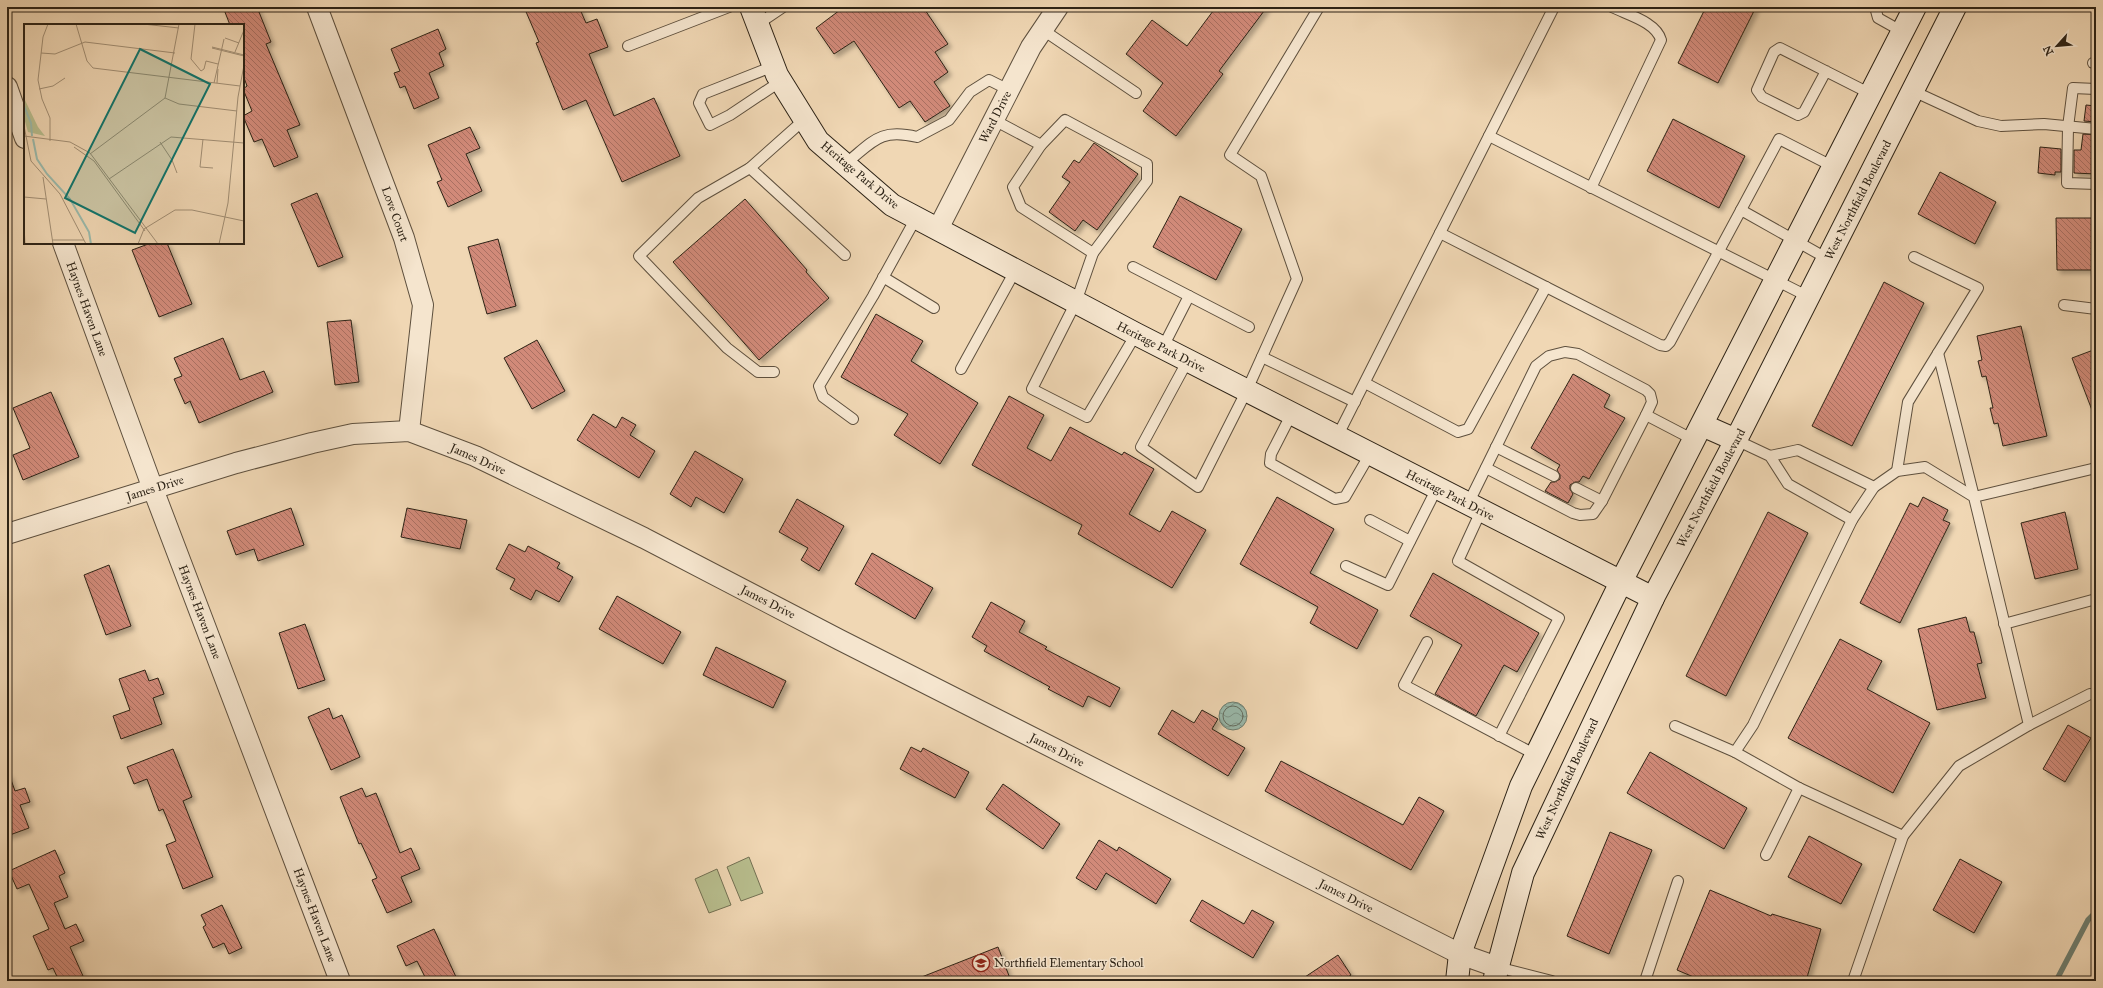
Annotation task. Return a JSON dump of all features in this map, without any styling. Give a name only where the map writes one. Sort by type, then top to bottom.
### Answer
[{"type":"main road","points":[[1457,981],[1460,954],[1521,786],[1621,582],[1915,7]]},
{"type":"main road","name":"West Northfield Boulevard","points":[[1496,974],[1522,873],[1653,598],[1736,440],[1955,7]]},
{"type":"main road","name":"Heritage Park Drive","points":[[754,16],[777,73],[818,141],[892,205],[1136,334],[1653,598]]},
{"type":"main road","points":[[1698,432],[1736,440]]},
{"type":"street","name":"Love Court","points":[[316,7],[404,238],[423,305],[409,431]]},
{"type":"street","name":"Ward Drive","points":[[938,230],[1031,47],[1058,7]]},
{"type":"street","points":[[7,87],[24,135]]},
{"type":"street","name":"Haynes Haven Lane","points":[[63,244],[154,489],[340,981]]},
{"type":"street","name":"James Drive","points":[[7,534],[236,463],[312,443],[353,434],[409,431],[475,456],[644,538],[840,640],[1460,954],[1496,974]]},
{"type":"lane","points":[[628,46],[729,7]]},
{"type":"lane","points":[[754,16],[783,7]]},
{"type":"lane","points":[[1188,360],[1141,447],[1198,487],[1247,390],[1297,279],[1261,176],[1230,155],[1319,7]]},
{"type":"lane","points":[[1337,437],[1554,7]]},
{"type":"lane","points":[[1591,188],[1661,40],[1659,33],[1652,26],[1612,7]]},
{"type":"lane","points":[[1875,7],[1878,18],[1903,32]]},
{"type":"lane","points":[[1043,30],[1136,93]]},
{"type":"lane","points":[[1826,71],[1804,112],[1798,115],[1762,96],[1757,90],[1774,52],[1780,48],[1826,71],[1871,94]]},
{"type":"lane","points":[[777,73],[730,115],[710,125],[699,103],[703,94],[777,73]]},
{"type":"lane","points":[[845,164],[882,135],[901,133],[917,137],[949,120],[970,92],[989,80],[1009,90]]},
{"type":"lane","points":[[2096,89],[2073,88],[2068,127],[2067,183],[2096,184]]},
{"type":"lane","points":[[1913,91],[1978,121],[2001,126],[2044,124],[2096,129]]},
{"type":"lane","points":[[774,372],[758,372],[727,348],[639,256],[698,198],[750,168],[805,119]]},
{"type":"lane","points":[[994,120],[1041,145]]},
{"type":"lane","points":[[1093,253],[1021,207],[1013,187],[1041,145],[1065,120],[1147,164],[1147,181],[1093,253],[1076,302],[1032,388],[1087,417],[1136,334]]},
{"type":"lane","points":[[1489,136],[1809,297]]},
{"type":"lane","points":[[1440,233],[1660,345],[1666,346],[1670,342],[1779,139],[1834,166]]},
{"type":"lane","points":[[750,168],[845,255]]},
{"type":"lane","points":[[1741,210],[1828,258]]},
{"type":"lane","points":[[853,419],[823,397],[819,386],[916,218]]},
{"type":"lane","points":[[1897,471],[1908,402],[1978,288],[1914,257]]},
{"type":"lane","points":[[1133,267],[1249,327]]},
{"type":"lane","points":[[961,369],[1015,271]]},
{"type":"lane","points":[[883,277],[934,308]]},
{"type":"lane","points":[[1365,383],[1458,432],[1468,429],[1546,287]]},
{"type":"lane","points":[[1163,347],[1189,296]]},
{"type":"lane","points":[[2064,305],[2096,309]]},
{"type":"lane","points":[[1486,468],[1580,515],[1593,514],[1602,501],[1646,415],[1652,402],[1650,394],[1646,390],[1578,354],[1565,352],[1549,356],[1536,366],[1486,468],[1458,561],[1559,618],[1499,736]]},
{"type":"lane","points":[[1938,353],[2029,725]]},
{"type":"lane","points":[[1262,357],[1355,402]]},
{"type":"lane","points":[[1292,413],[1271,454],[1270,463],[1335,499],[1345,497],[1370,454]]},
{"type":"lane","points":[[1646,415],[1698,432]]},
{"type":"lane","points":[[1736,440],[1770,456],[1788,484],[1852,520]]},
{"type":"lane","points":[[1496,447],[1554,476]]},
{"type":"lane","points":[[1770,456],[1798,450],[1874,487]]},
{"type":"lane","points":[[1735,752],[1753,725],[1852,520],[1874,487],[1897,471],[1925,467],[1974,497],[2096,468]]},
{"type":"lane","points":[[1346,566],[1388,585],[1437,488]]},
{"type":"lane","points":[[1576,488],[1602,501]]},
{"type":"lane","points":[[1370,520],[1410,541]]},
{"type":"lane","points":[[2004,624],[2096,599]]},
{"type":"lane","points":[[1427,642],[1404,685],[1536,755]]},
{"type":"lane","points":[[1853,981],[1903,836],[1959,766],[2029,725],[2090,694]]},
{"type":"lane","points":[[1675,726],[1735,752],[1799,788],[1903,836]]},
{"type":"lane","points":[[1766,855],[1799,788]]},
{"type":"lane","points":[[1645,981],[1678,881]]},
{"type":"lane","points":[[1496,974],[1552,981]]},
{"type":"green space","points":[[749,857],[763,893],[741,901],[727,867]]},
{"type":"green space","points":[[717,869],[731,905],[709,913],[695,879]]},
{"type":"water","points":[[1233,702],[1239,703],[1243,706],[1246,710],[1246,722],[1243,726],[1239,729],[1233,730],[1227,729],[1223,726],[1220,722],[1219,716],[1220,710],[1223,706],[1227,703]]},
{"type":"building","points":[[223,7],[257,7],[271,42],[266,44],[300,125],[287,130],[298,157],[274,167],[262,139],[254,142],[244,118],[244,115],[252,111],[244,91],[244,88],[247,86],[244,78],[244,24],[230,24]]},
{"type":"building","points":[[524,7],[579,7],[586,23],[597,19],[608,47],[589,54],[614,116],[654,98],[680,156],[622,182],[586,100],[563,110],[536,43],[539,42]]},
{"type":"building","points":[[844,7],[923,7],[948,44],[935,52],[948,72],[934,82],[950,106],[925,122],[910,101],[899,108],[854,41],[834,54],[816,28]]},
{"type":"building","points":[[1216,7],[1267,7],[1219,71],[1223,74],[1176,136],[1143,111],[1163,83],[1126,54],[1152,20],[1187,46]]},
{"type":"building","points":[[1706,7],[1756,7],[1718,83],[1678,63]]},
{"type":"building","points":[[438,29],[446,49],[439,53],[444,66],[429,73],[439,98],[414,109],[405,86],[400,88],[394,73],[400,71],[391,49]]},
{"type":"building","points":[[2086,105],[2096,106],[2096,122],[2084,121]]},
{"type":"building","points":[[1673,119],[1745,156],[1719,208],[1647,171]]},
{"type":"building","points":[[470,127],[480,148],[466,154],[482,191],[448,207],[437,182],[442,180],[428,145]]},
{"type":"building","points":[[2083,134],[2096,135],[2096,174],[2074,173],[2074,150],[2081,150]]},
{"type":"building","points":[[1094,143],[1138,174],[1097,230],[1083,220],[1075,231],[1049,212],[1070,182],[1062,177],[1074,160],[1079,163]]},
{"type":"building","points":[[2040,147],[2061,149],[2061,172],[2055,172],[2055,175],[2038,173]]},
{"type":"building","points":[[1940,172],[1996,202],[1975,244],[1918,214]]},
{"type":"building","points":[[317,193],[343,257],[318,267],[291,204]]},
{"type":"building","points":[[1180,196],[1242,229],[1216,280],[1153,247]]},
{"type":"building","points":[[745,199],[807,270],[806,272],[829,298],[759,360],[673,262]]},
{"type":"building","points":[[2056,218],[2096,218],[2096,270],[2057,270]]},
{"type":"building","points":[[498,239],[516,306],[487,314],[468,247]]},
{"type":"building","points":[[148,244],[167,244],[192,304],[159,317],[132,250]]},
{"type":"building","points":[[1884,282],[1924,303],[1852,446],[1812,426]]},
{"type":"building","points":[[876,314],[923,341],[911,361],[978,403],[940,464],[894,435],[908,414],[841,377]]},
{"type":"building","points":[[351,320],[359,382],[335,385],[327,322]]},
{"type":"building","points":[[2021,326],[2047,436],[2003,446],[1998,423],[1994,424],[1990,408],[1993,408],[1986,376],[1982,377],[1978,361],[1982,360],[1977,336]]},
{"type":"building","points":[[223,338],[240,380],[264,371],[273,392],[199,423],[190,401],[185,404],[174,379],[182,376],[174,358]]},
{"type":"building","points":[[537,340],[565,391],[532,409],[504,358]]},
{"type":"building","points":[[2096,349],[2096,417],[2095,418],[2072,358]]},
{"type":"building","points":[[1573,374],[1610,395],[1604,407],[1625,418],[1589,479],[1583,476],[1579,482],[1575,482],[1570,485],[1570,489],[1573,494],[1568,503],[1545,491],[1551,482],[1555,482],[1560,479],[1560,475],[1557,470],[1560,465],[1531,448]]},
{"type":"building","points":[[51,392],[79,457],[23,480],[13,455],[30,448],[13,408]]},
{"type":"building","points":[[1009,396],[1044,415],[1027,448],[1051,461],[1070,427],[1122,455],[1124,452],[1154,469],[1129,514],[1160,532],[1172,511],[1206,530],[1172,588],[1078,534],[1082,525],[972,465]]},
{"type":"building","points":[[593,414],[616,428],[622,417],[636,425],[630,435],[655,451],[639,478],[577,440]]},
{"type":"building","points":[[695,451],[743,479],[724,513],[696,497],[691,507],[670,494]]},
{"type":"building","points":[[1277,497],[1334,529],[1310,573],[1378,610],[1357,649],[1310,623],[1318,607],[1240,564]]},
{"type":"building","points":[[1923,497],[1948,510],[1943,520],[1950,523],[1900,623],[1860,603],[1910,503],[1918,507]]},
{"type":"building","points":[[797,499],[844,526],[819,571],[801,560],[808,548],[779,532]]},
{"type":"building","points":[[291,508],[304,545],[258,561],[254,549],[236,555],[227,531]]},
{"type":"building","points":[[407,508],[467,520],[460,549],[401,537]]},
{"type":"building","points":[[1768,512],[1808,533],[1726,696],[1686,676]]},
{"type":"building","points":[[2065,512],[2078,569],[2035,579],[2021,523]]},
{"type":"building","points":[[509,544],[525,552],[528,546],[560,563],[557,568],[573,577],[559,602],[536,590],[531,600],[510,589],[515,579],[496,569]]},
{"type":"building","points":[[872,553],[933,588],[915,619],[855,584]]},
{"type":"building","points":[[109,565],[131,626],[106,635],[84,575]]},
{"type":"building","points":[[1433,573],[1539,633],[1517,672],[1504,665],[1476,716],[1435,694],[1462,645],[1410,616]]},
{"type":"building","points":[[617,596],[681,632],[663,664],[599,629]]},
{"type":"building","points":[[991,602],[1025,621],[1019,632],[1047,647],[1045,649],[1120,688],[1110,707],[1088,696],[1083,707],[1048,689],[1050,687],[984,651],[987,646],[972,637]]},
{"type":"building","points":[[1966,617],[1970,632],[1974,632],[1982,663],[1977,664],[1986,698],[1937,710],[1918,629]]},
{"type":"building","points":[[305,624],[325,680],[298,689],[279,633]]},
{"type":"building","points":[[1840,639],[1882,661],[1867,689],[1930,723],[1893,793],[1788,738]]},
{"type":"building","points":[[716,647],[786,681],[773,708],[703,675]]},
{"type":"building","points":[[145,670],[149,681],[158,678],[164,694],[153,698],[162,724],[121,739],[113,716],[130,710],[119,679]]},
{"type":"building","points":[[329,708],[333,719],[342,715],[360,757],[331,770],[308,717]]},
{"type":"building","points":[[1172,710],[1194,723],[1202,710],[1218,719],[1212,729],[1245,748],[1228,776],[1158,734]]},
{"type":"building","points":[[2068,725],[2091,738],[2065,782],[2043,769]]},
{"type":"building","points":[[911,747],[921,752],[923,748],[969,772],[955,798],[900,769]]},
{"type":"building","points":[[173,749],[192,797],[183,801],[213,877],[183,889],[166,845],[176,841],[163,809],[159,811],[147,779],[134,784],[127,767]]},
{"type":"building","points":[[1650,752],[1747,808],[1724,849],[1627,793]]},
{"type":"building","points":[[1281,761],[1403,825],[1419,797],[1444,811],[1411,870],[1265,791]]},
{"type":"building","points":[[9,774],[15,791],[25,788],[30,802],[20,805],[29,828],[7,836],[7,775]]},
{"type":"building","points":[[1003,784],[1060,824],[1043,849],[986,809]]},
{"type":"building","points":[[362,788],[366,797],[376,793],[400,853],[411,848],[420,869],[401,877],[412,902],[387,913],[372,880],[377,878],[361,843],[359,844],[340,797]]},
{"type":"building","points":[[1610,832],[1652,850],[1609,954],[1567,936]]},
{"type":"building","points":[[1809,836],[1862,864],[1841,904],[1788,877]]},
{"type":"building","points":[[1099,840],[1117,851],[1119,847],[1171,879],[1156,904],[1106,873],[1096,890],[1076,878]]},
{"type":"building","points":[[55,850],[65,873],[59,876],[68,897],[54,903],[65,929],[76,924],[84,941],[70,947],[83,976],[71,981],[59,981],[53,968],[48,970],[33,936],[49,929],[29,884],[17,889],[9,871]]},
{"type":"building","points":[[1960,859],[2002,882],[1974,933],[1933,910]]},
{"type":"building","points":[[1710,890],[1771,916],[1772,914],[1821,929],[1806,981],[1703,981],[1677,970]]},
{"type":"building","points":[[1202,900],[1244,924],[1252,910],[1274,922],[1253,958],[1190,921]]},
{"type":"building","points":[[222,905],[242,948],[229,954],[224,943],[213,948],[203,927],[206,925],[201,915]]},
{"type":"building","points":[[434,929],[456,977],[448,981],[427,981],[417,961],[406,966],[397,946]]},
{"type":"building","name":"Northfield Elementary School","points":[[998,947],[1011,981],[914,981],[914,980]]},
{"type":"building","points":[[1338,955],[1351,975],[1342,981],[1299,981]]},
{"type":"waterway","points":[[2056,981],[2088,920],[2096,912]]},
{"type":"place","name":"Northfield Elementary School","points":[[981,963]]}]
